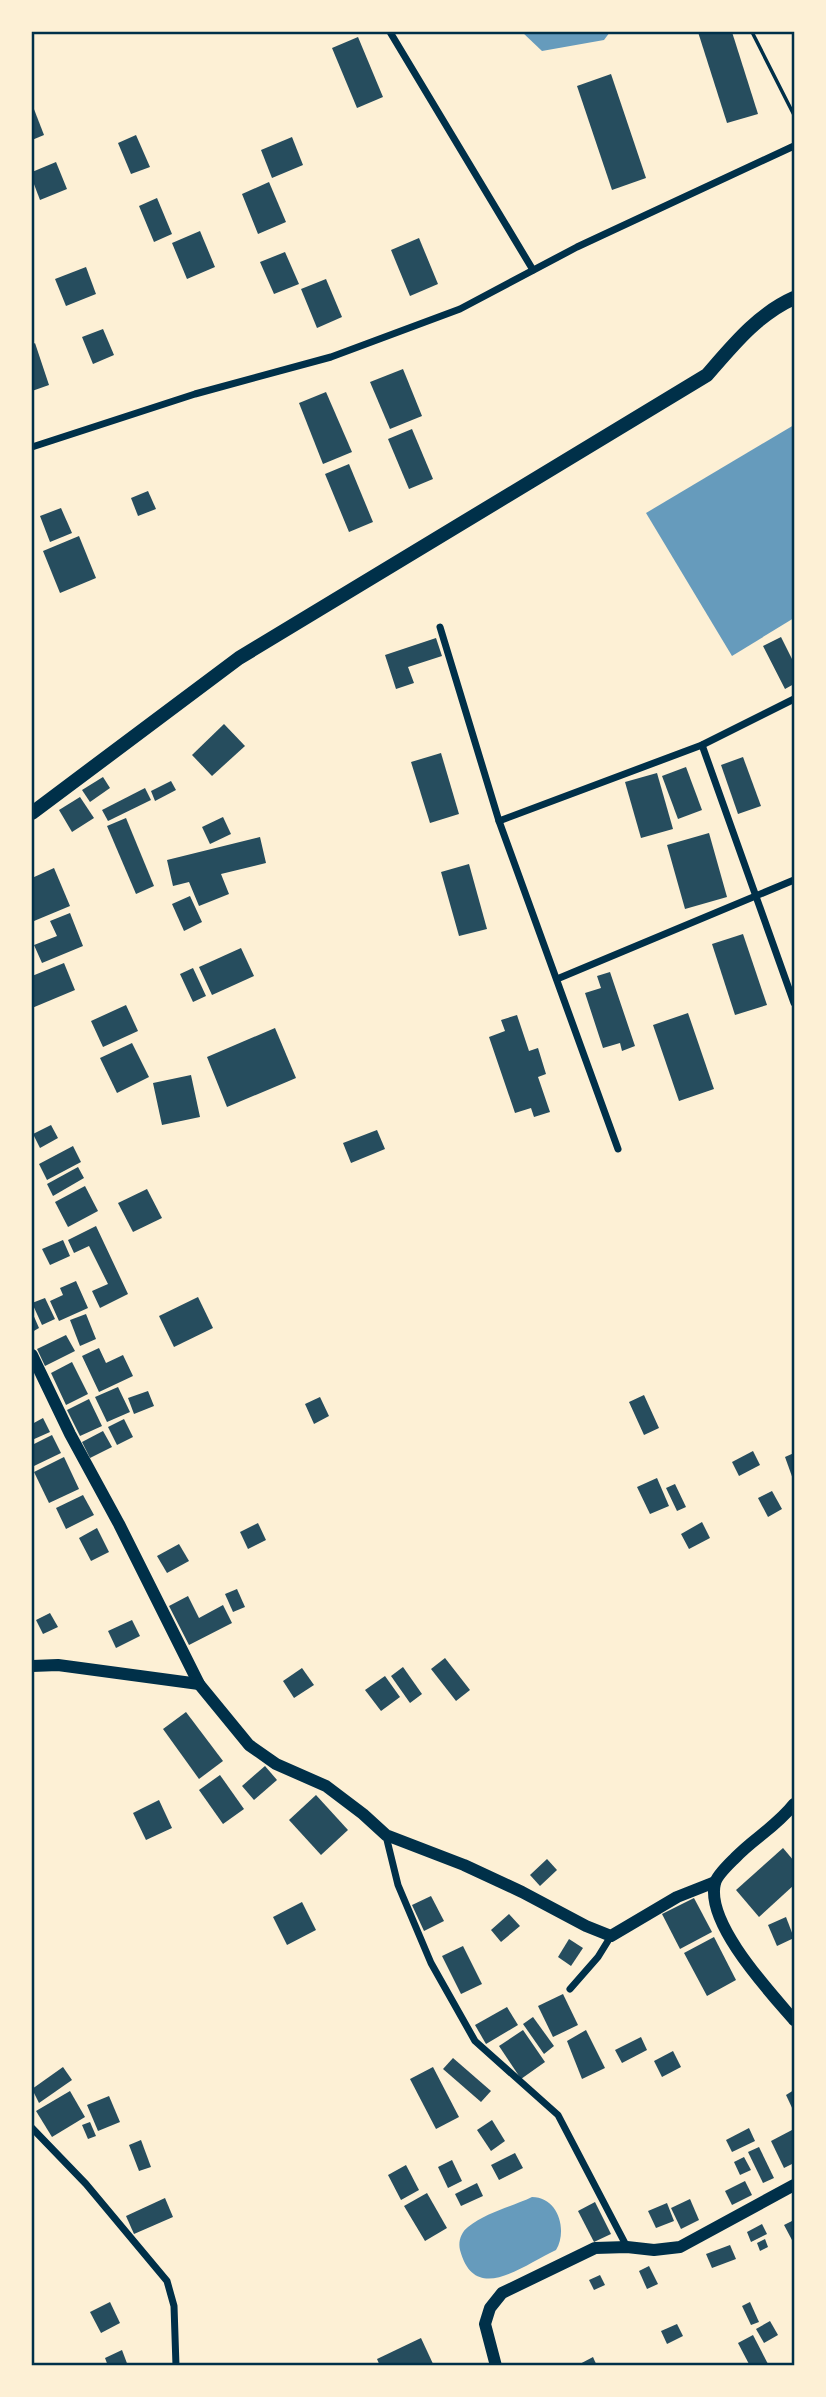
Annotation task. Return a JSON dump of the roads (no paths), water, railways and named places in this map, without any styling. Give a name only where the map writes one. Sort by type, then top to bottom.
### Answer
[{"type":"main road","points":[[32,813],[239,658],[707,375],[737,339],[775,307],[794,298]]},
{"type":"street","points":[[390,32],[533,270]]},
{"type":"street","points":[[32,447],[194,394],[331,357],[460,309],[578,247],[794,146]]},
{"type":"street","points":[[440,627],[499,821],[618,1149]]},
{"type":"street","points":[[499,821],[702,745],[794,699]]},
{"type":"street","points":[[702,745],[794,1003]]},
{"type":"street","points":[[558,979],[794,880]]},
{"type":"street","points":[[32,1355],[199,1685],[249,1745],[276,1763],[326,1786],[386,1835],[464,1865],[611,1936]]},
{"type":"street","points":[[32,1666],[58,1665],[199,1685]]},
{"type":"street","points":[[570,1989],[611,1936],[677,1897],[715,1882],[736,1856],[782,1820],[794,1804]]},
{"type":"street","points":[[386,1835],[398,1885],[431,1963],[475,2041],[558,2115],[627,2247]]},
{"type":"street","points":[[715,1882],[715,1899],[728,1936],[794,2020]]},
{"type":"street","points":[[32,2128],[86,2184],[167,2281],[173,2293],[176,2365]]},
{"type":"street","points":[[496,2365],[485,2324],[490,2308],[502,2293],[595,2248],[654,2250],[680,2247],[794,2185]]},
{"type":"water","points":[[522,32],[610,32],[604,40],[542,51]]},
{"type":"water","points":[[794,425],[794,618],[732,656],[646,513]]},
{"type":"water","points":[[532,2197],[548,2202],[558,2216],[561,2233],[556,2250],[501,2277],[488,2279],[477,2276],[467,2267],[460,2250],[464,2232],[483,2217]]}]
